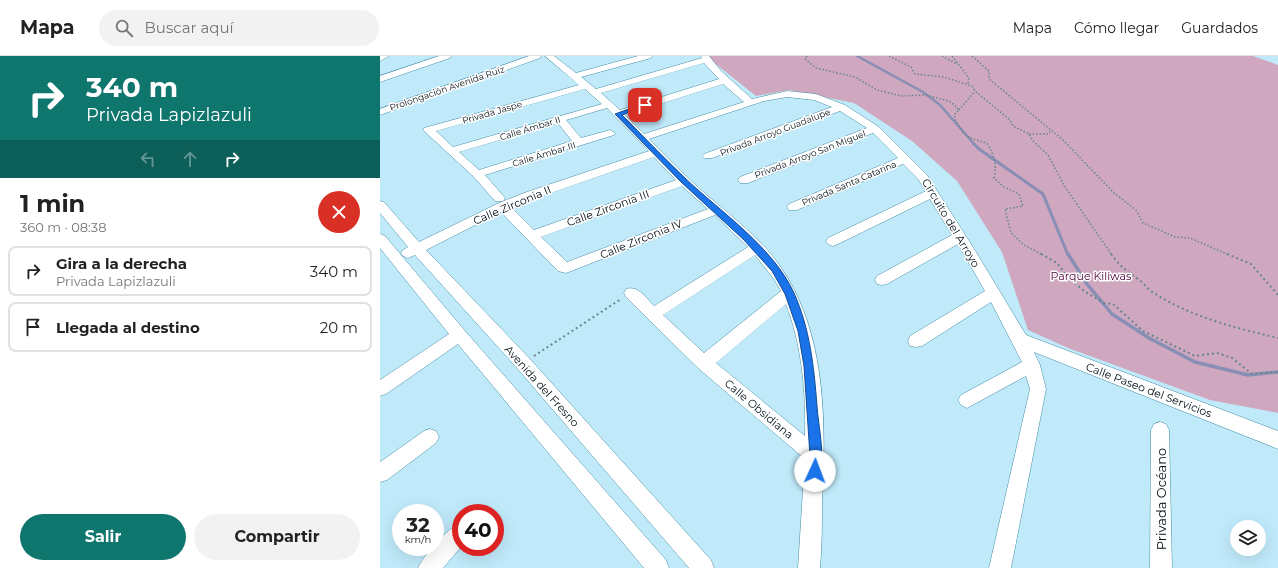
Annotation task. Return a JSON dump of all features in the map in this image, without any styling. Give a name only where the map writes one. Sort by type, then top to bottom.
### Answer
[{"type":"street","points":[[380,58],[385,56]]},
{"type":"street","points":[[380,78],[447,56]]},
{"type":"street","name":"Prolongación Avenida Ruíz","points":[[380,104],[518,56]]},
{"type":"street","name":"Prolongación Avenida Ruíz","points":[[380,112],[537,56]]},
{"type":"street","points":[[549,56],[613,110],[684,181],[756,248],[775,269],[789,294],[802,331],[808,366],[815,456],[809,568]]},
{"type":"street","points":[[584,85],[648,56]]},
{"type":"street","points":[[584,85],[705,58],[751,103]]},
{"type":"street","name":"Calle Ámbar II","points":[[451,151],[560,119],[613,110],[726,80]]},
{"type":"street","name":"Privada Jaspe","points":[[451,151],[428,130],[584,85]]},
{"type":"street","name":"Circuito del Arroyo","points":[[642,138],[751,103],[786,94],[816,97],[841,107],[876,129],[923,177],[1020,340],[1032,365],[1038,389],[1000,568]]},
{"type":"street","name":"Privada Arroyo Guadalupe","points":[[708,156],[841,107]]},
{"type":"street","points":[[560,119],[580,143]]},
{"type":"street","name":"Privada Arroyo San Miguel","points":[[744,180],[876,129]]},
{"type":"street","name":"Calle Ámbar III","points":[[477,174],[610,133]]},
{"type":"street","points":[[451,151],[477,174],[532,235]]},
{"type":"street","name":"Calle Zirconia II","points":[[396,259],[417,249],[501,202],[528,196],[655,153]]},
{"type":"street","name":"Privada Santa Catarina","points":[[793,207],[905,159]]},
{"type":"street","name":"Calle Zirconia III","points":[[532,235],[684,181]]},
{"type":"street","points":[[833,241],[932,193]]},
{"type":"street","name":"Avenida del Fresno","points":[[380,205],[417,249],[523,363],[703,568]]},
{"type":"street","name":"Calle Zirconia IV","points":[[532,235],[566,268],[716,210]]},
{"type":"street","points":[[882,280],[960,237]]},
{"type":"street","points":[[380,239],[459,335],[658,568]]},
{"type":"street","points":[[653,314],[756,248]]},
{"type":"street","name":"Calle Obsidiana","points":[[630,293],[704,363],[815,456]]},
{"type":"street","points":[[704,363],[789,294]]},
{"type":"street","points":[[916,341],[992,294]]},
{"type":"street","points":[[380,389],[459,335]]},
{"type":"street","name":"Calle Paseo del Servicios","points":[[1020,340],[1278,440]]},
{"type":"street","points":[[967,400],[1032,365]]},
{"type":"street","name":"Privada Océano","points":[[1160,430],[1161,568]]},
{"type":"street","points":[[380,473],[430,436]]},
{"type":"street","points":[[429,568],[452,542]]},
{"type":"path","points":[[807,56],[805,59],[816,68],[855,77],[877,90],[901,96],[925,95],[938,98],[951,102],[960,110]]},
{"type":"path","points":[[889,56],[911,67],[915,74],[945,77],[972,86],[975,91],[1010,120],[1013,126],[1029,134],[1048,134],[1052,130]]},
{"type":"path","points":[[942,56],[958,65]]},
{"type":"path","points":[[952,56],[969,78],[968,84]]},
{"type":"path","points":[[972,56],[989,71],[989,79],[1052,130],[1079,155],[1114,193],[1136,210],[1143,223],[1175,237],[1190,238],[1215,250],[1251,264],[1278,295]]},
{"type":"path","points":[[975,91],[960,110],[954,115],[961,133],[969,139],[986,143],[994,155],[996,167],[994,178],[1004,187],[1019,194],[1023,206],[1005,209],[1011,233],[1024,245],[1056,263],[1068,278],[1084,291],[1104,303],[1112,304],[1143,331],[1196,356],[1217,353],[1232,358],[1252,374],[1278,372]]},
{"type":"path","points":[[1029,134],[1032,140],[1048,155],[1066,187],[1082,210],[1087,221],[1121,268],[1153,293],[1191,312],[1236,328],[1278,338]]},
{"type":"path","points":[[523,363],[630,293]]},
{"type":"green space","name":"Parque Kiliwas","points":[[709,56],[1253,56],[1278,65],[1278,413],[1210,400],[1068,348],[1028,330],[1002,252],[957,181],[912,141],[854,103],[789,90],[756,96],[712,61]]},
{"type":"waterway","points":[[857,56],[923,92],[940,105],[975,145]]},
{"type":"waterway","points":[[975,145],[1043,194],[1068,255]]},
{"type":"waterway","points":[[1068,254],[1087,284],[1112,314],[1149,338],[1195,362],[1248,375],[1278,372]]},
{"type":"route","points":[[645,105],[618,114],[684,181],[746,237],[775,269],[789,294],[802,331],[808,366],[812,402],[815,471]]}]
